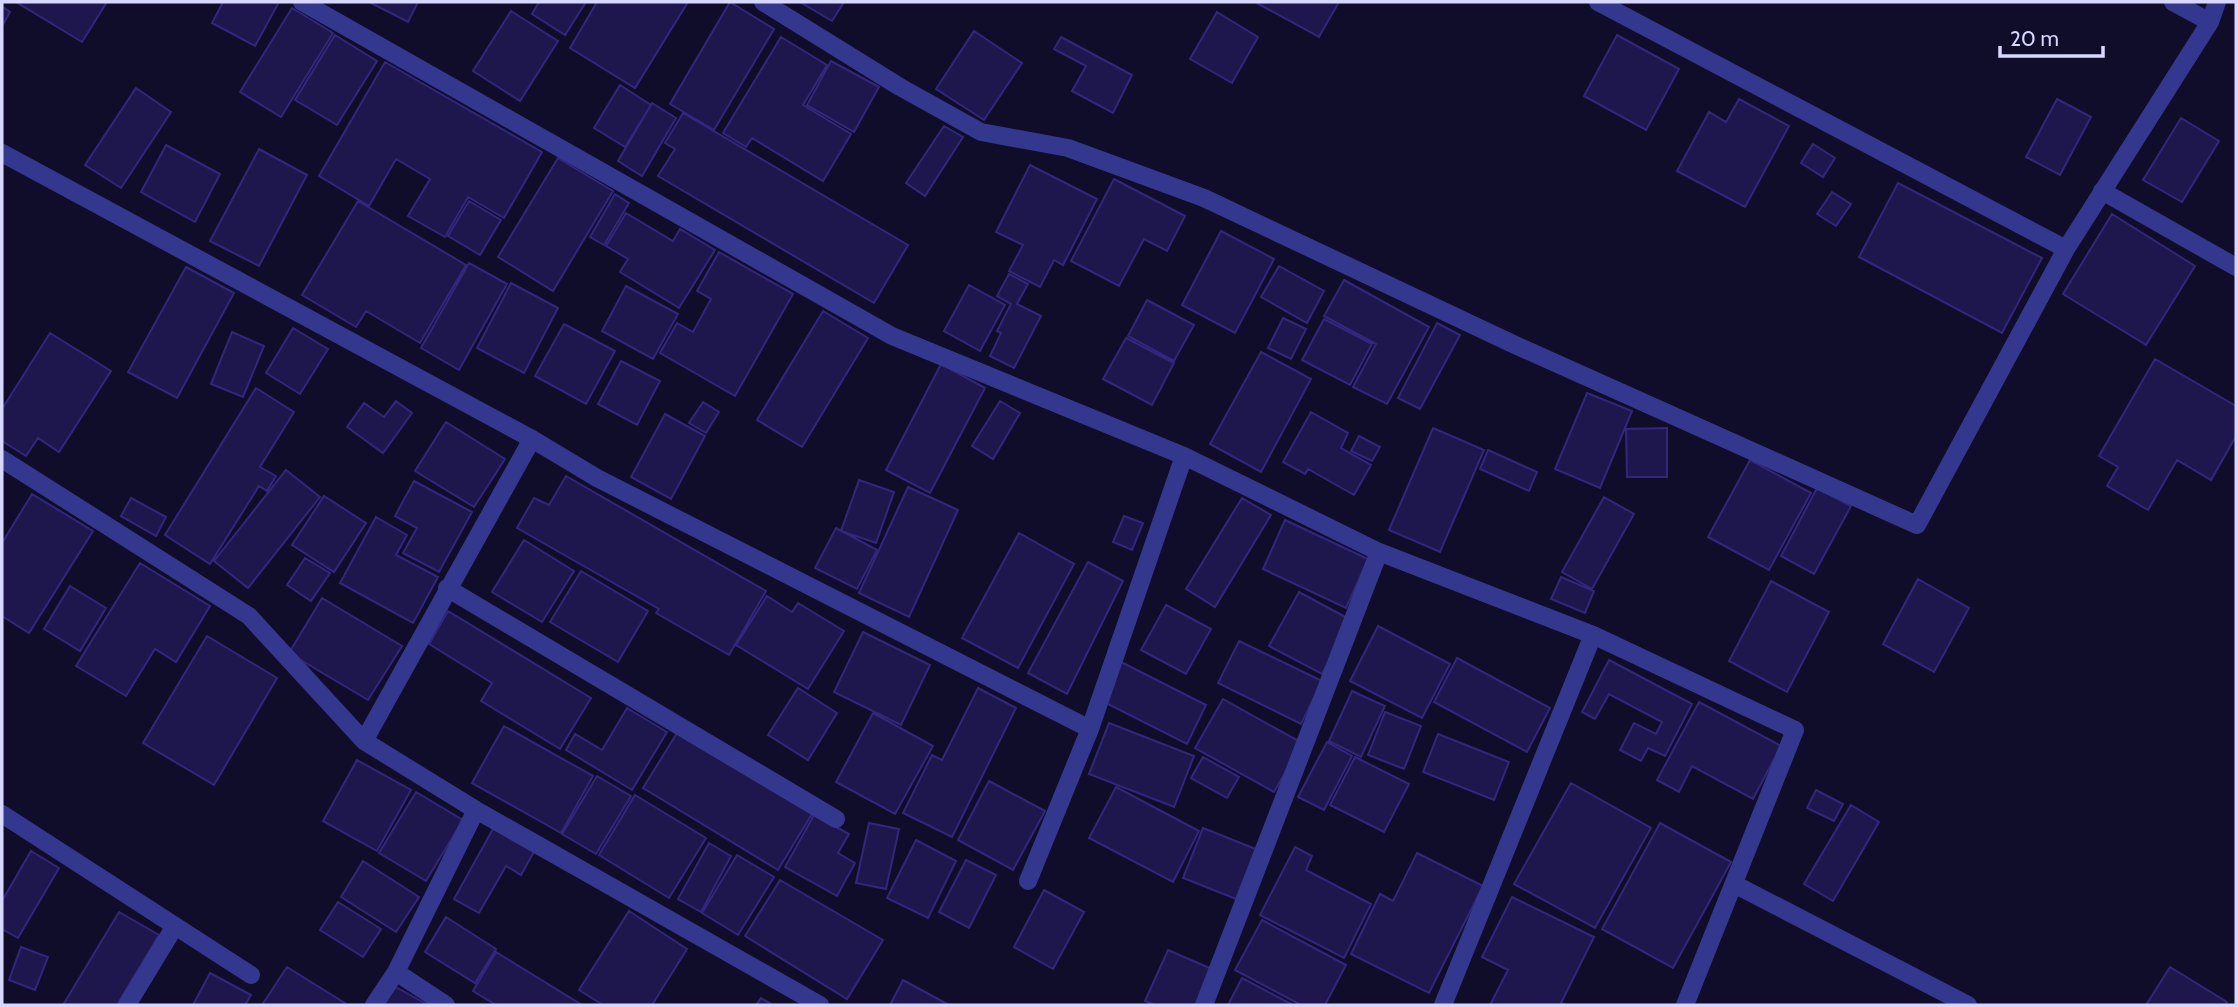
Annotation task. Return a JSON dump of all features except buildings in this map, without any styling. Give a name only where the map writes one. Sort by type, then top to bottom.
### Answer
[{"type":"street","points":[[302,2],[892,336],[1184,456],[1379,552],[1593,635],[1795,730],[1685,1005]]},
{"type":"street","points":[[763,2],[900,87],[981,132],[1069,148],[1204,198],[1513,344],[1917,525],[2066,249],[2210,22],[2217,2]]},
{"type":"street","points":[[1598,2],[2066,249]]},
{"type":"street","points":[[2174,2],[2210,22]]},
{"type":"street","points":[[2,153],[532,439],[597,478],[1090,729]]},
{"type":"street","points":[[2102,191],[2236,267]]},
{"type":"street","points":[[364,741],[532,439]]},
{"type":"street","points":[[1028,881],[1090,729],[1184,456]]},
{"type":"street","points":[[2,459],[249,616],[364,741],[476,810],[820,1005]]},
{"type":"street","points":[[1205,1005],[1379,552]]},
{"type":"street","points":[[447,588],[836,819]]},
{"type":"street","points":[[1443,1005],[1593,635]]},
{"type":"street","points":[[374,1005],[396,972],[476,810]]},
{"type":"street","points":[[2,814],[251,975]]},
{"type":"street","points":[[1734,884],[1968,1005]]},
{"type":"street","points":[[127,1005],[175,926]]},
{"type":"street","points":[[396,972],[446,1005]]}]
